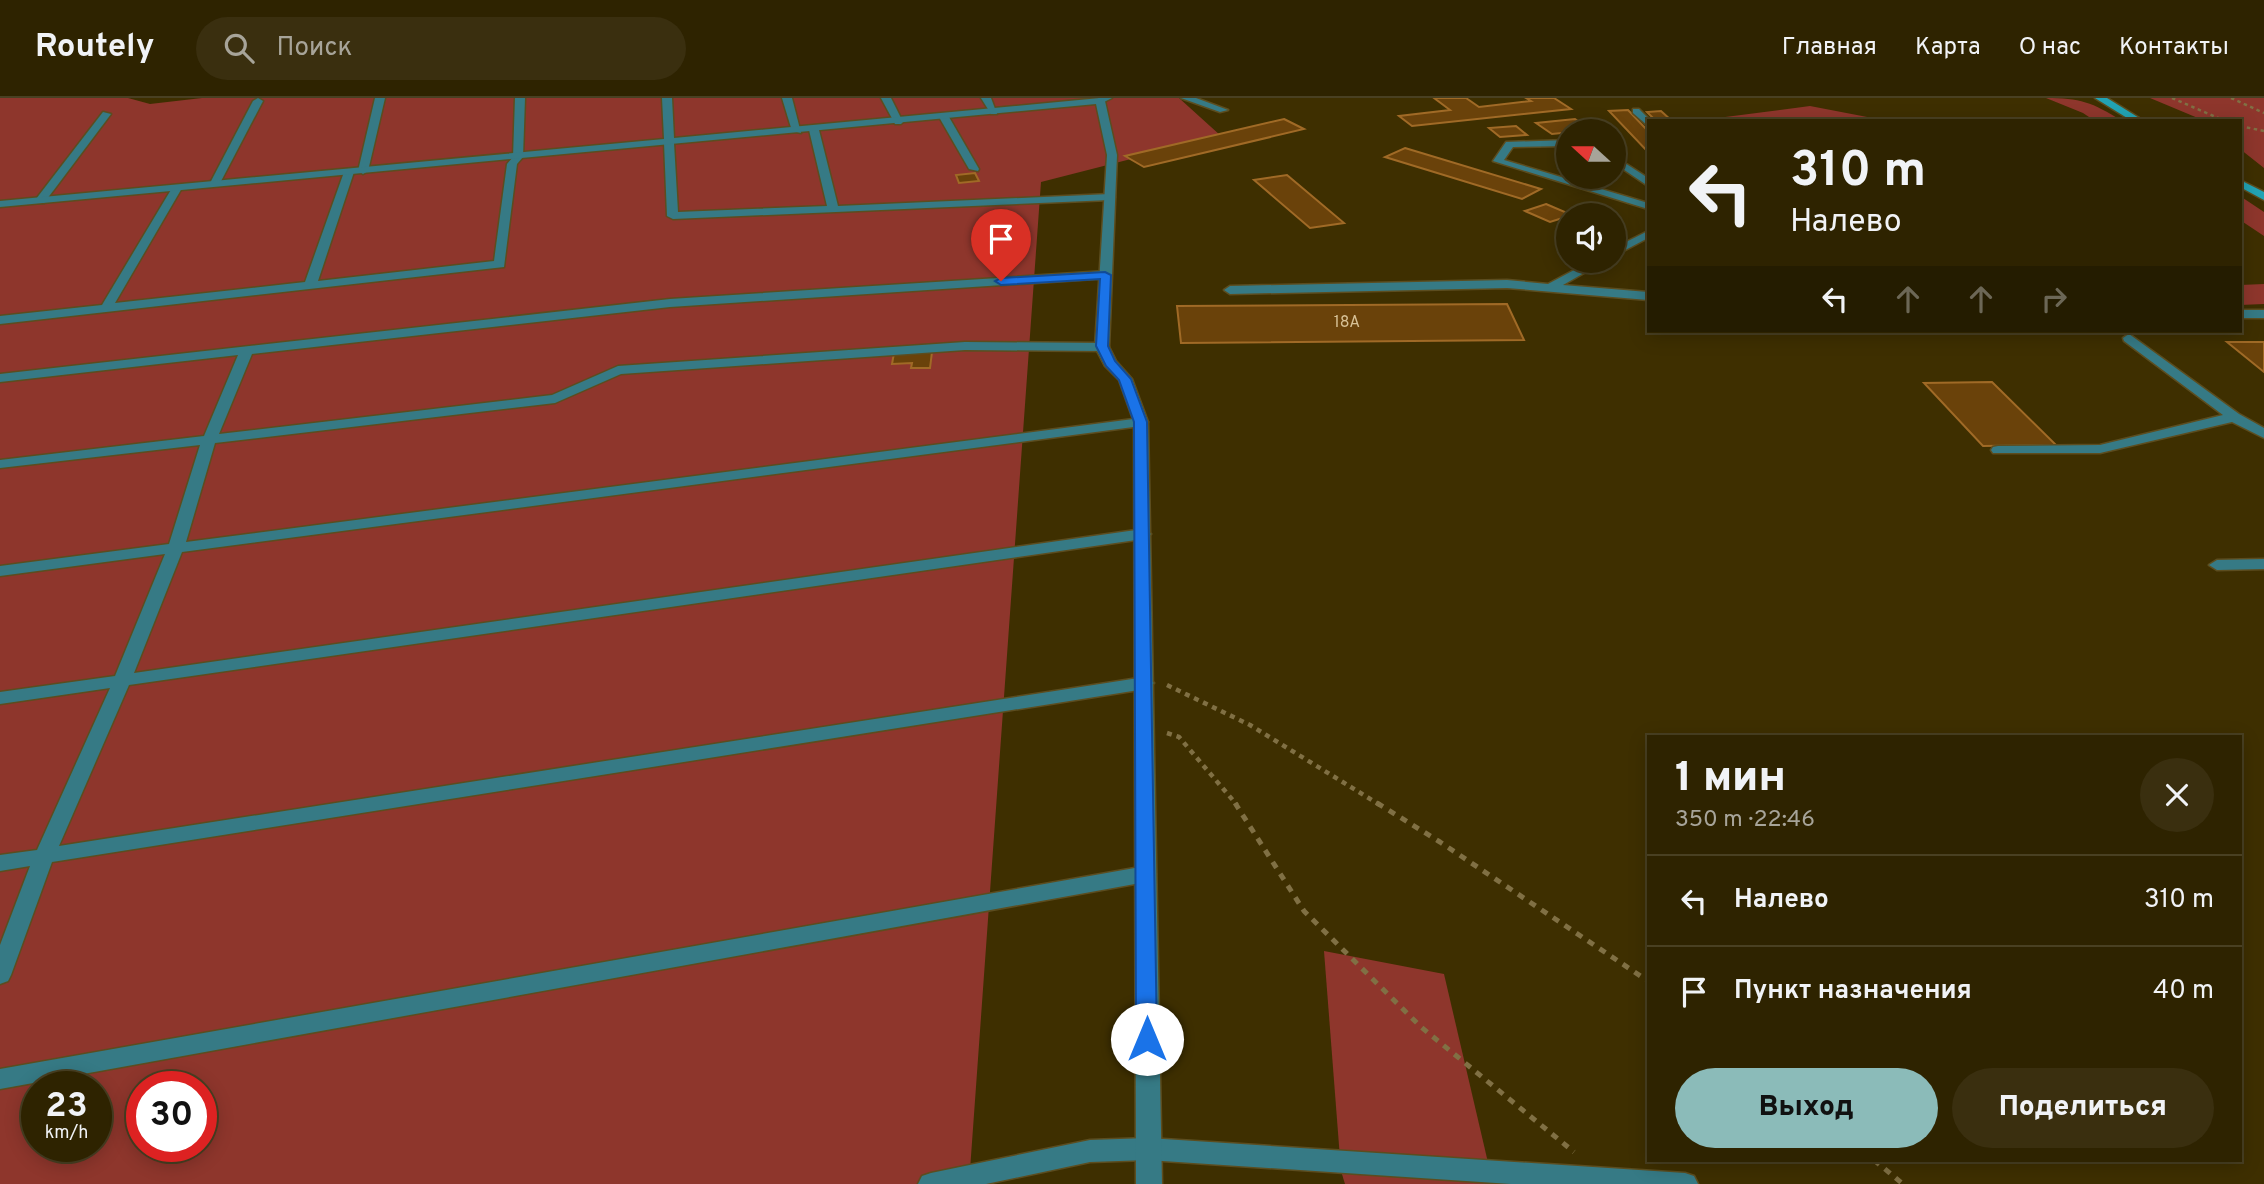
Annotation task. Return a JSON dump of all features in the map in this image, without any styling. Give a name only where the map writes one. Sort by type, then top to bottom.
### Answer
[{"type":"main road","points":[[2100,98],[2136,119]]},
{"type":"main road","points":[[2242,184],[2264,197]]},
{"type":"street","points":[[363,171],[380,98]]},
{"type":"street","points":[[0,320],[499,264],[512,164],[518,157],[520,98]]},
{"type":"street","points":[[667,98],[673,216],[1110,197]]},
{"type":"street","points":[[787,98],[797,131]]},
{"type":"street","points":[[886,98],[898,122]]},
{"type":"street","points":[[1186,98],[1223,110]]},
{"type":"street","points":[[214,185],[258,100]]},
{"type":"street","points":[[1,205],[898,122],[944,117],[990,105],[1103,100],[1112,155],[1102,346],[1110,363],[1125,379],[1141,422],[1149,1184]]},
{"type":"street","points":[[1636,111],[1647,122]]},
{"type":"street","points":[[40,201],[106,114]]},
{"type":"street","points":[[944,117],[974,169]]},
{"type":"street","points":[[814,130],[833,209]]},
{"type":"street","points":[[1556,143],[1510,144],[1498,161],[1556,178]]},
{"type":"street","points":[[1626,167],[1647,182]]},
{"type":"street","points":[[310,285],[349,172]]},
{"type":"street","points":[[106,308],[177,188]]},
{"type":"street","points":[[1591,189],[1647,206]]},
{"type":"street","points":[[1626,246],[1647,235]]},
{"type":"street","points":[[1549,288],[1577,273]]},
{"type":"street","points":[[0,378],[670,303],[1105,275]]},
{"type":"street","points":[[1230,290],[1507,284],[1647,296]]},
{"type":"street","points":[[2242,314],[2264,314]]},
{"type":"street","points":[[2129,338],[2234,417],[2264,434]]},
{"type":"street","points":[[0,464],[555,399],[618,370],[965,346],[1102,346]]},
{"type":"street","points":[[0,975],[44,857],[176,547],[209,440],[246,352]]},
{"type":"street","points":[[1998,450],[2100,449],[2234,417]]},
{"type":"street","points":[[0,571],[576,498],[1141,422]]},
{"type":"street","points":[[0,698],[1143,534]]},
{"type":"street","points":[[2217,565],[2264,564]]},
{"type":"street","points":[[0,863],[1144,678]]},
{"type":"street","points":[[0,1079],[1146,874]]},
{"type":"street","points":[[931,1184],[1090,1151],[1148,1149],[1685,1184]]},
{"type":"path","points":[[2172,98],[2220,119]]},
{"type":"path","points":[[2231,98],[2264,113]]},
{"type":"path","points":[[2242,126],[2264,131]]},
{"type":"path","points":[[1144,678],[1250,725],[1440,842],[1647,980]]},
{"type":"path","points":[[1145,726],[1179,737],[1230,795],[1304,911],[1421,1027],[1608,1179]]},
{"type":"path","points":[[1876,1162],[1903,1184]]},
{"type":"shaded area","points":[[0,98],[128,98],[150,104],[202,98],[1179,98],[1221,136],[1041,182],[969,1184],[0,1184]]},
{"type":"shaded area","points":[[2046,98],[2086,102],[2119,119],[2092,119]]},
{"type":"shaded area","points":[[2150,98],[2264,98],[2264,168],[2242,151],[2242,119],[2200,119]]},
{"type":"shaded area","points":[[1810,106],[1878,119],[1709,119]]},
{"type":"shaded area","points":[[2242,197],[2264,212],[2264,236],[2242,221]]},
{"type":"shaded area","points":[[2264,284],[2264,304],[2242,305],[2242,285]]},
{"type":"shaded area","points":[[1324,951],[1444,974],[1493,1184],[1345,1184],[1341,1171]]},
{"type":"building","points":[[1434,98],[1466,98],[1479,107],[1531,101],[1526,98],[1554,98],[1571,109],[1412,126],[1399,116],[1450,110]]},
{"type":"building","points":[[1628,110],[1647,130],[1647,151],[1626,129],[1626,119],[1617,119],[1609,111]]},
{"type":"building","points":[[1661,111],[1670,119],[1654,119],[1647,112]]},
{"type":"building","points":[[1284,119],[1304,129],[1144,167],[1125,156]]},
{"type":"building","points":[[1556,121],[1556,134],[1552,134],[1536,123]]},
{"type":"building","points":[[1516,126],[1527,135],[1500,137],[1489,128]]},
{"type":"building","points":[[1405,148],[1541,189],[1522,199],[1385,157]]},
{"type":"building","points":[[975,173],[979,181],[959,183],[956,175]]},
{"type":"building","points":[[1287,175],[1344,223],[1310,228],[1254,180]]},
{"type":"building","points":[[1546,204],[1556,208],[1556,220],[1550,222],[1525,211]]},
{"type":"building","points":[[1507,304],[1524,340],[1181,343],[1177,306]]},
{"type":"building","points":[[2227,342],[2264,342],[2264,372]]},
{"type":"building","points":[[932,352],[930,368],[911,368],[912,363],[892,364],[894,353]]},
{"type":"building","points":[[1992,382],[2056,445],[1983,446],[1924,383]]},
{"type":"route","points":[[1001,281],[1105,275],[1102,346],[1110,363],[1125,379],[1141,422],[1147,1039]]}]
